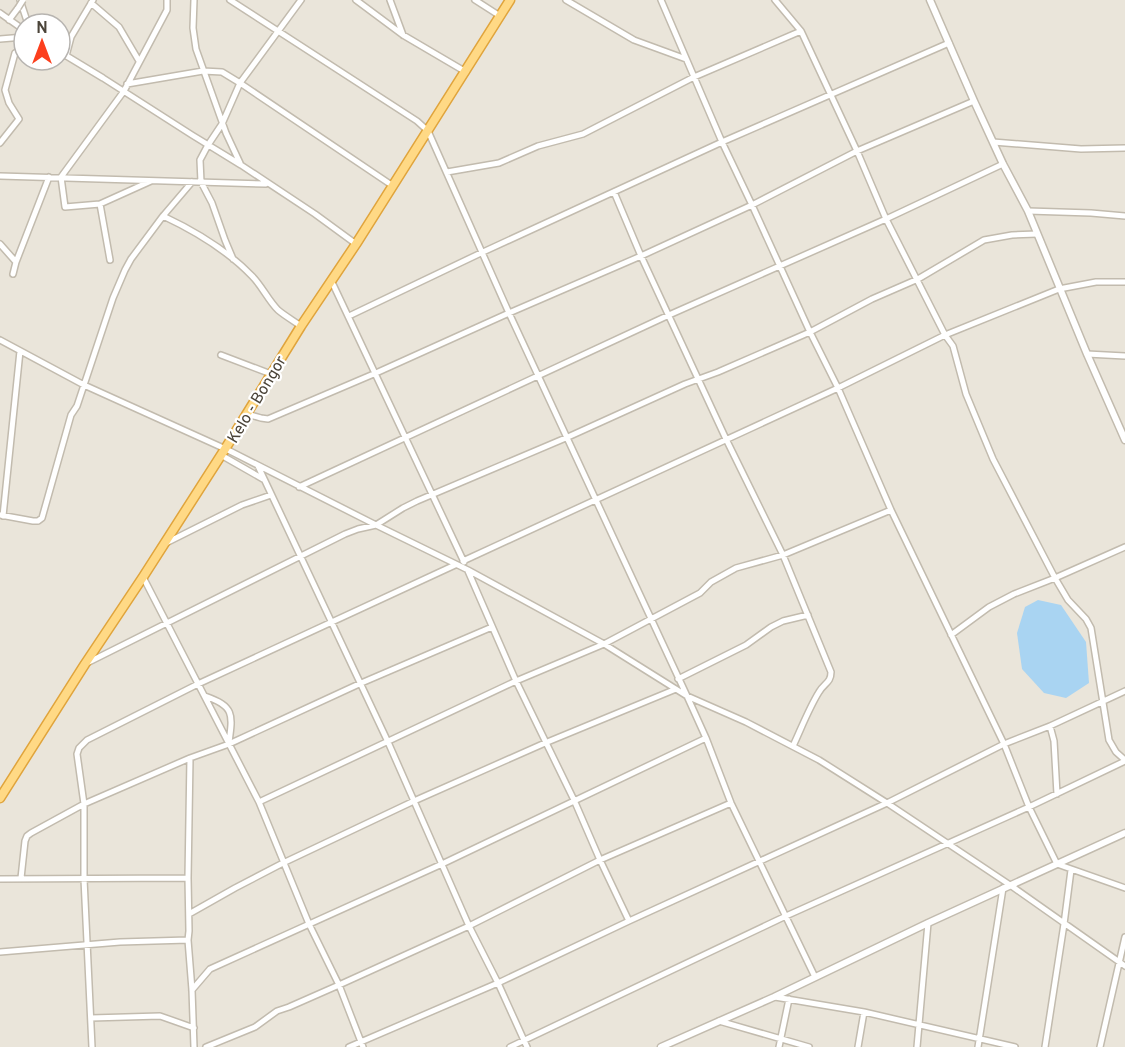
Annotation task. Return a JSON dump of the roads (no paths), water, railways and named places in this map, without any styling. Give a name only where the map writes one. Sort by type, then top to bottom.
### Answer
[{"type":"highway","name":"Kelo - Bongor","points":[[0,798],[143,578],[510,0]]},
{"type":"street","points":[[9,20],[21,0]]},
{"type":"street","points":[[151,181],[100,204],[65,207],[61,177],[123,91],[167,10],[167,0]]},
{"type":"street","points":[[194,0],[196,50],[222,124],[241,165]]},
{"type":"street","points":[[230,0],[417,121],[428,131],[509,313],[687,696],[731,803],[815,977]]},
{"type":"street","points":[[233,259],[212,203],[201,182],[200,160],[222,124],[240,82],[301,0]]},
{"type":"street","points":[[356,0],[402,35],[466,72]]},
{"type":"street","points":[[390,0],[402,35]]},
{"type":"street","points":[[475,0],[500,16]]},
{"type":"street","points":[[566,0],[634,40],[686,59]]},
{"type":"street","points":[[661,0],[722,142],[838,388],[891,510],[1004,744],[1029,807],[1057,864],[1125,888]]},
{"type":"street","points":[[510,1047],[525,1044],[786,916],[1029,807],[1125,760],[1116,752],[1109,740],[1091,628],[1086,619],[1068,600],[1055,578],[993,459],[966,394],[953,346],[945,335],[886,219],[832,94],[801,31],[775,0]]},
{"type":"street","points":[[930,0],[974,102],[1028,211],[1059,289],[1125,440]]},
{"type":"street","points":[[72,35],[92,2],[119,27],[139,62]]},
{"type":"street","points":[[0,13],[12,22]]},
{"type":"street","points":[[447,172],[500,163],[538,146],[583,134],[694,77],[801,31]]},
{"type":"street","points":[[349,316],[722,142],[949,43]]},
{"type":"street","points":[[72,60],[241,165],[356,244]]},
{"type":"street","points":[[0,143],[19,119],[9,103],[5,90],[12,64]]},
{"type":"street","points":[[127,84],[203,71],[222,72],[393,186]]},
{"type":"street","points":[[247,414],[268,418],[375,373],[752,205],[857,151],[974,102]]},
{"type":"street","points":[[993,142],[1081,149],[1125,148]]},
{"type":"street","points":[[299,487],[669,315],[780,267],[1004,164]]},
{"type":"street","points":[[0,176],[268,184]]},
{"type":"street","points":[[13,274],[49,177]]},
{"type":"street","points":[[20,351],[2,515],[38,521],[42,518],[70,415],[77,406],[113,298],[125,270],[163,216],[192,182]]},
{"type":"street","points":[[615,192],[641,256],[783,555],[831,672],[831,678],[819,692],[793,747]]},
{"type":"street","points":[[100,204],[110,260]]},
{"type":"street","points":[[1028,211],[1125,216]]},
{"type":"street","points":[[163,216],[190,229],[233,259],[255,278],[279,310],[301,326]]},
{"type":"street","points":[[85,664],[345,534],[376,525],[403,508],[685,384],[810,332],[872,299],[918,279],[984,240],[1011,235],[1037,234]]},
{"type":"street","points":[[0,244],[16,262]]},
{"type":"street","points":[[331,280],[468,570],[516,681],[629,921]]},
{"type":"street","points":[[463,561],[838,388],[945,335],[1059,289],[1096,282],[1125,282]]},
{"type":"street","points":[[0,340],[84,385],[223,452],[257,465],[468,570],[604,644],[687,696],[746,722],[819,760],[887,803],[1006,887],[1122,964]]},
{"type":"street","points":[[1087,354],[1125,356]]},
{"type":"street","points":[[221,355],[271,374]]},
{"type":"street","points":[[1116,420],[1125,421]]},
{"type":"street","points":[[223,452],[265,480]]},
{"type":"street","points":[[257,465],[388,742],[469,926],[525,1044]]},
{"type":"street","points":[[164,544],[242,505],[271,495]]},
{"type":"street","points":[[259,802],[516,681],[604,644],[700,592],[722,575],[751,563],[783,555],[891,510]]},
{"type":"street","points":[[951,635],[989,607],[1014,594],[1125,547]]},
{"type":"street","points":[[92,1047],[84,879],[84,804],[77,754],[79,748],[87,740],[198,684],[455,565]]},
{"type":"street","points":[[143,578],[259,802],[309,924],[339,985],[362,1044]]},
{"type":"street","points":[[678,679],[746,645],[783,621],[808,615]]},
{"type":"street","points":[[21,878],[27,836],[84,804],[190,758],[229,744],[359,684],[492,627]]},
{"type":"street","points":[[189,914],[283,863],[414,801],[545,743],[676,689]]},
{"type":"street","points":[[350,1047],[362,1044],[498,983],[887,803],[1004,744],[1050,726],[1125,691]]},
{"type":"street","points":[[205,696],[218,701],[229,710],[232,719],[229,744]]},
{"type":"street","points":[[1050,726],[1054,741],[1057,794]]},
{"type":"street","points":[[192,990],[210,969],[442,864],[705,738]]},
{"type":"street","points":[[190,758],[188,940],[194,1047]]},
{"type":"street","points":[[206,1047],[255,1028],[277,1011],[469,926],[600,860],[731,803]]},
{"type":"street","points":[[661,1047],[774,997],[928,923],[1125,833]]},
{"type":"street","points":[[1045,1047],[1071,870]]},
{"type":"street","points":[[0,879],[188,878]]},
{"type":"street","points":[[978,1047],[1006,887]]},
{"type":"street","points":[[917,1047],[928,923]]},
{"type":"street","points":[[1100,1047],[1122,964],[1125,937]]},
{"type":"street","points":[[0,952],[120,942],[188,940]]},
{"type":"street","points":[[774,997],[864,1012],[1015,1047]]},
{"type":"street","points":[[779,1047],[789,999]]},
{"type":"street","points":[[858,1047],[864,1012]]},
{"type":"street","points":[[91,1018],[160,1016],[194,1028]]},
{"type":"street","points":[[719,1021],[809,1047]]},
{"type":"water","points":[[1038,600],[1061,605],[1086,642],[1089,683],[1066,698],[1044,693],[1022,669],[1017,633],[1025,607]]}]
